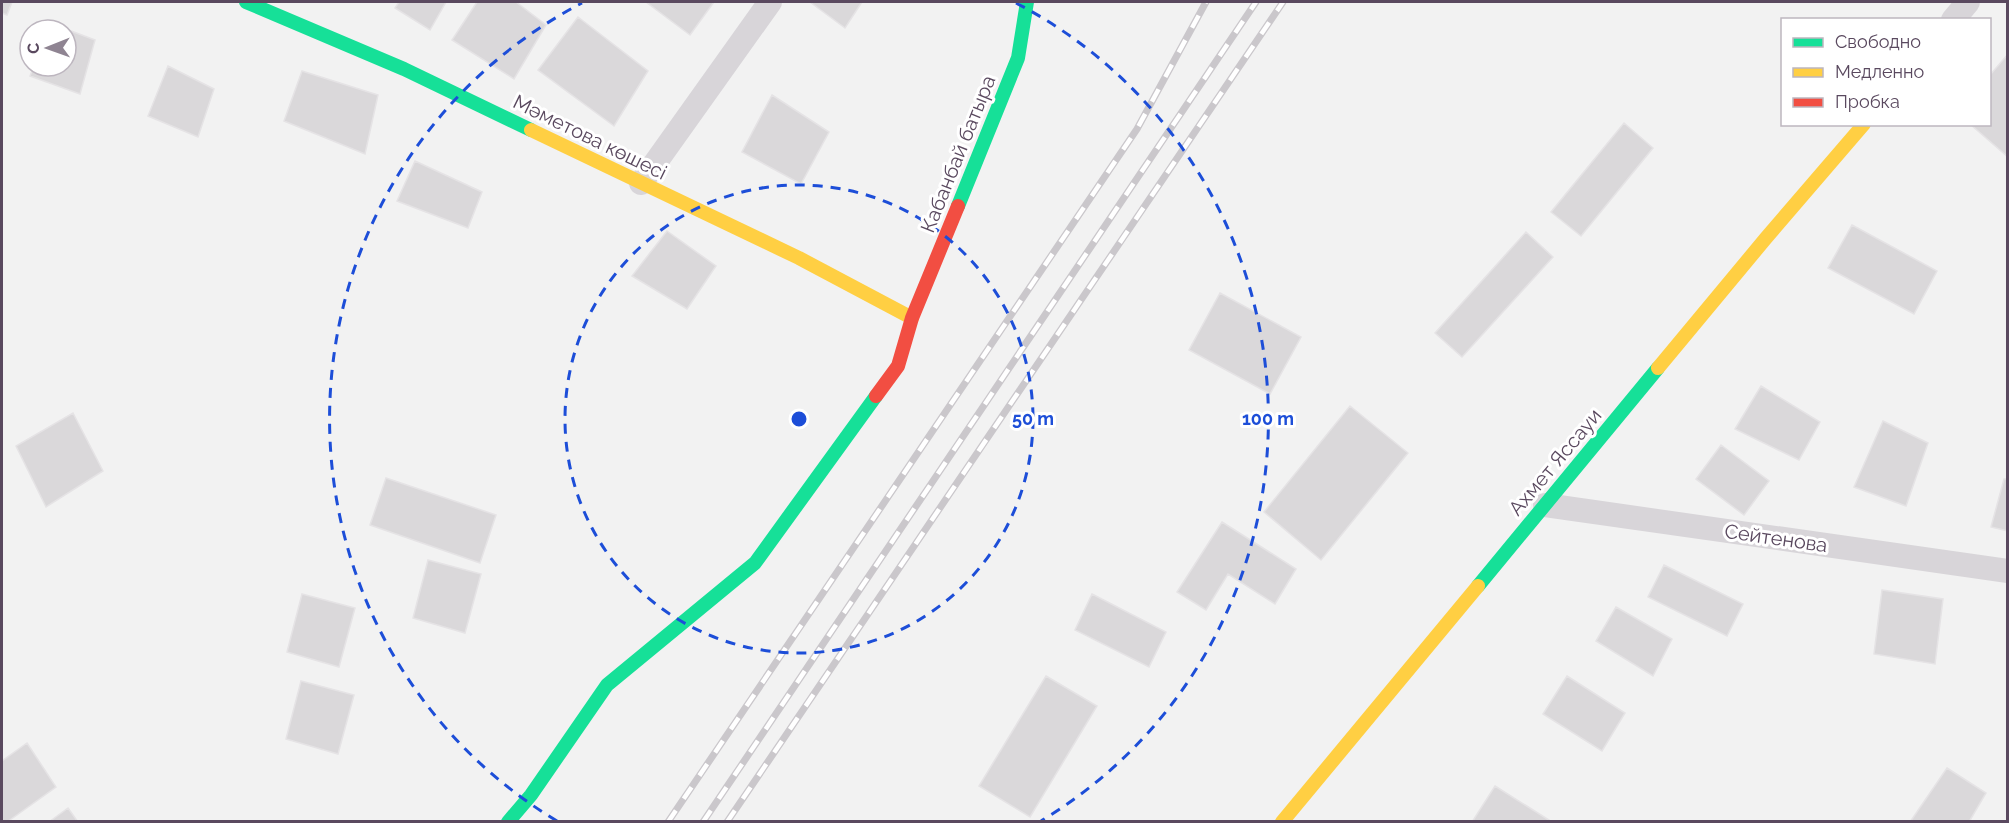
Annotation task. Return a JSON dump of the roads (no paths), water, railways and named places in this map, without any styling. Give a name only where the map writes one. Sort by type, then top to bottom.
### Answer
[{"type":"street","name":"Мәметова көшесі","points":[[246,2],[404,69],[799,258],[912,318]]},
{"type":"street","points":[[641,183],[770,2]]},
{"type":"street","name":"Кабанбай батыра","points":[[508,822],[531,795],[607,684],[755,563],[898,366],[912,318],[1018,58],[1027,2]]},
{"type":"street","points":[[1955,18],[1968,2]]},
{"type":"street","name":"Ахмет Яссауи","points":[[1282,822],[1766,238],[1861,127]]},
{"type":"street","name":"Сейтенова","points":[[1545,505],[2007,571]]},
{"type":"railway","points":[[668,822],[1137,129],[1206,2]]},
{"type":"railway","points":[[703,822],[1256,2]]},
{"type":"railway","points":[[727,822],[1283,2]]}]
